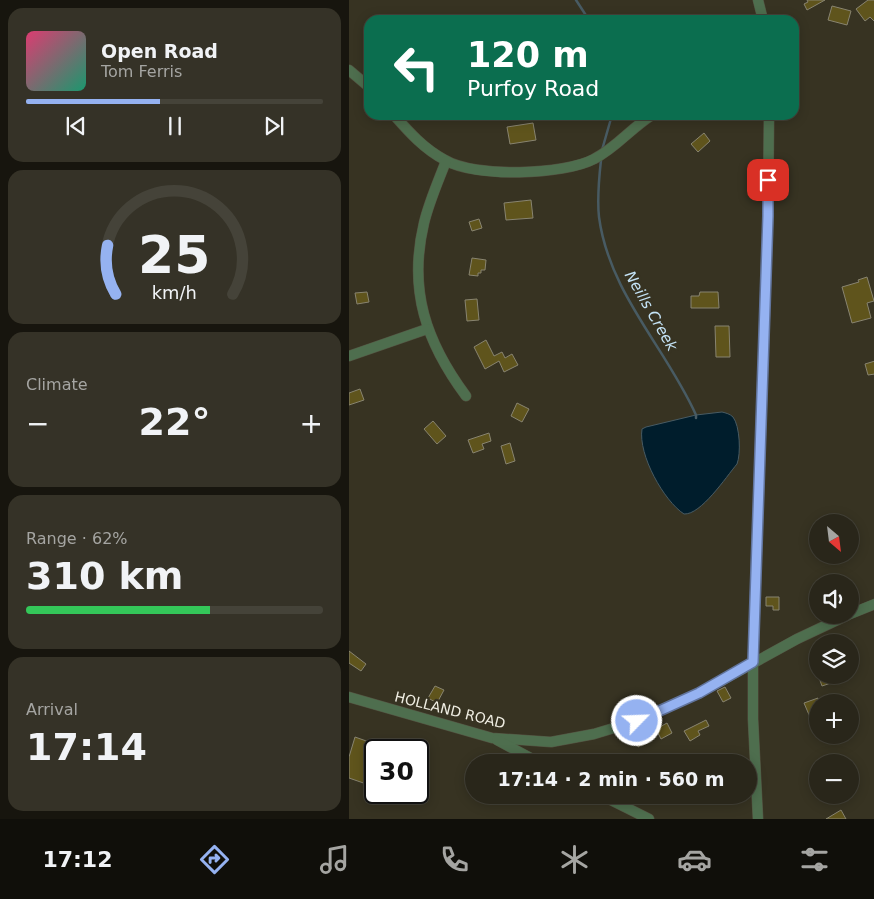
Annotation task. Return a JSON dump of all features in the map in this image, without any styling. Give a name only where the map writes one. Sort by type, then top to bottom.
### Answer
[{"type":"street","points":[[758,0],[762,15]]},
{"type":"street","points":[[349,70],[364,83]]},
{"type":"street","points":[[398,120],[416,140],[446,161],[475,169],[519,172],[570,168],[594,159],[613,147],[645,120]]},
{"type":"street","points":[[758,819],[753,719],[753,662],[767,244],[769,120]]},
{"type":"street","points":[[446,161],[424,223],[418,269],[421,302],[427,329],[450,374],[466,396]]},
{"type":"street","points":[[349,356],[427,329]]},
{"type":"street","name":"HOLLAND ROAD","points":[[859,611],[874,604]]},
{"type":"street","name":"HOLLAND ROAD","points":[[349,697],[492,738],[551,742],[594,734],[637,721],[699,693],[753,662],[830,624]]},
{"type":"street","points":[[492,738],[523,754]]},
{"type":"street","points":[[619,804],[649,819]]},
{"type":"water","points":[[722,412],[733,417],[737,427],[739,447],[737,464],[705,502],[691,513],[684,514],[668,499],[648,464],[642,440],[642,429],[696,415]]},
{"type":"building","points":[[807,0],[825,0],[807,10],[804,4],[808,2]]},
{"type":"building","points":[[868,0],[875,0],[875,22],[870,17],[865,21],[856,9]]},
{"type":"building","points":[[832,6],[851,11],[847,25],[828,20]]},
{"type":"building","points":[[533,123],[536,140],[510,144],[507,127]]},
{"type":"building","points":[[704,133],[710,141],[698,152],[691,144]]},
{"type":"building","points":[[531,200],[533,218],[506,220],[504,203]]},
{"type":"building","points":[[479,219],[482,228],[472,231],[469,222]]},
{"type":"building","points":[[472,258],[486,260],[485,270],[481,270],[478,276],[469,275]]},
{"type":"building","points":[[867,277],[874,301],[867,303],[871,318],[852,323],[842,287],[859,282],[858,280]]},
{"type":"building","points":[[367,292],[369,302],[357,304],[355,293]]},
{"type":"building","points":[[700,292],[718,292],[719,308],[691,308],[691,296],[699,296]]},
{"type":"building","points":[[477,299],[479,320],[467,321],[465,300]]},
{"type":"building","points":[[715,326],[729,326],[730,357],[716,357]]},
{"type":"building","points":[[486,340],[494,356],[502,352],[505,358],[512,354],[518,365],[504,372],[499,361],[485,369],[474,347]]},
{"type":"building","points":[[875,361],[875,374],[868,375],[865,364]]},
{"type":"building","points":[[360,389],[364,400],[349,405],[349,393]]},
{"type":"building","points":[[517,403],[529,409],[522,422],[511,416]]},
{"type":"building","points":[[433,421],[446,436],[437,444],[424,429]]},
{"type":"building","points":[[489,433],[491,441],[482,444],[484,449],[473,453],[468,440]]},
{"type":"building","points":[[510,443],[515,461],[506,464],[501,446]]},
{"type":"building","points":[[766,597],[779,597],[779,610],[773,610],[773,606],[766,606]]},
{"type":"building","points":[[349,651],[366,664],[361,671],[349,663]]},
{"type":"building","points":[[435,686],[444,690],[437,703],[428,698]]},
{"type":"building","points":[[725,687],[731,698],[723,702],[717,691]]},
{"type":"building","points":[[809,701],[809,715],[804,703]]},
{"type":"building","points":[[706,720],[709,726],[698,731],[700,735],[690,741],[684,731]]},
{"type":"building","points":[[667,723],[672,733],[661,739],[656,729]]},
{"type":"building","points":[[643,730],[648,742],[638,747],[633,735]]},
{"type":"building","points":[[355,737],[364,740],[364,783],[349,778],[349,757]]},
{"type":"building","points":[[841,810],[846,819],[826,819]]},
{"type":"waterway","name":"Neills Creek","points":[[576,0],[586,15]]},
{"type":"waterway","name":"Neills Creek","points":[[602,150],[611,120]]},
{"type":"waterway","name":"Neills Creek","points":[[601,160],[598,196],[599,217],[605,245],[614,271],[640,319],[684,390],[696,418]]},
{"type":"route","points":[[637,721],[699,693],[753,662],[768,180]]}]
